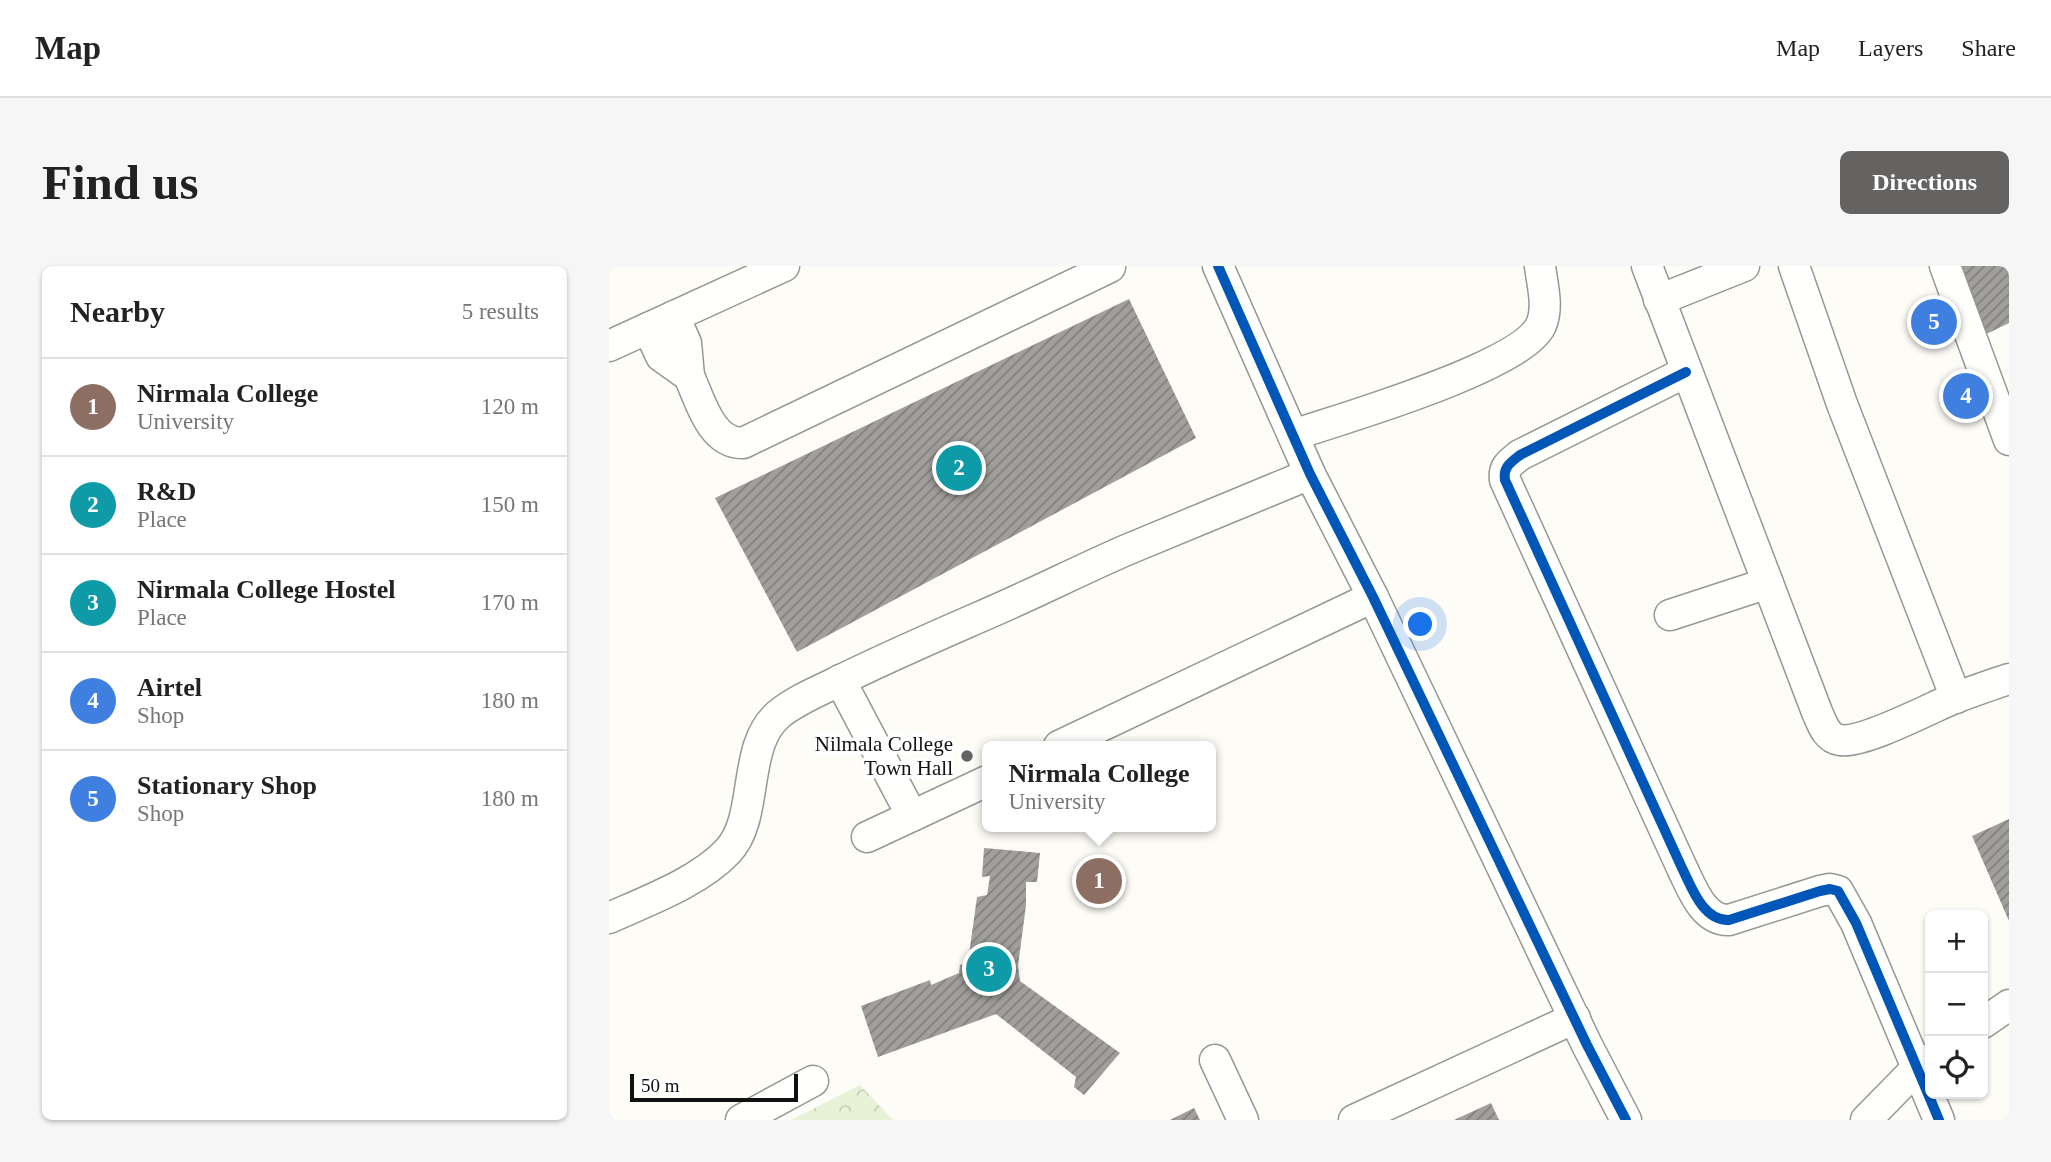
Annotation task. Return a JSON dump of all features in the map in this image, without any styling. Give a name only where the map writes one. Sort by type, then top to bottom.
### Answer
[{"type":"street","points":[[609,346],[784,266]]},
{"type":"street","points":[[1219,266],[1310,474],[1373,597],[1626,1120]]},
{"type":"street","points":[[1293,435],[1445,383],[1520,346],[1535,334],[1545,309],[1541,266]]},
{"type":"street","points":[[1647,266],[1817,712],[1830,736],[1838,740],[1865,736],[2009,679]]},
{"type":"street","points":[[1659,300],[1744,266]]},
{"type":"street","points":[[1794,266],[1842,404],[1956,698]]},
{"type":"street","points":[[1945,266],[2009,440]]},
{"type":"street","points":[[661,322],[661,356],[689,376],[716,430],[725,440],[733,444],[743,443],[1110,267]]},
{"type":"street","points":[[1686,372],[1520,455],[1506,466],[1503,472],[1505,480],[1682,868],[1704,908],[1720,920],[1729,920],[1820,891],[1838,891],[1923,1064],[1939,1120]]},
{"type":"street","points":[[609,918],[665,893],[708,868],[730,849],[739,831],[765,731],[779,715],[801,700],[886,657],[1024,598],[1122,552],[1310,474]]},
{"type":"street","points":[[1670,615],[1768,583]]},
{"type":"street","points":[[1070,741],[1373,597]]},
{"type":"street","points":[[840,680],[912,816]]},
{"type":"street","points":[[867,837],[982,783]]},
{"type":"street","points":[[1988,1020],[2009,1005]]},
{"type":"street","points":[[1354,1120],[1575,1018]]},
{"type":"street","points":[[1215,1060],[1243,1120]]},
{"type":"street","points":[[1866,1120],[1923,1064]]},
{"type":"street","points":[[741,1120],[813,1081]]},
{"type":"green space","points":[[860,1085],[893,1120],[791,1120]]},
{"type":"building","points":[[1964,266],[2009,266],[2009,323],[1976,339],[1953,270]]},
{"type":"building","points":[[1129,299],[1196,438],[797,652],[715,498]]},
{"type":"building","points":[[2009,819],[2009,921],[1972,836]]},
{"type":"building","points":[[984,848],[1040,853],[1037,882],[1026,882],[1026,905],[1018,966],[1020,981],[1120,1053],[1084,1095],[1074,1087],[1076,1077],[996,1014],[878,1057],[861,1006],[930,980],[931,985],[959,973],[960,965],[968,962],[977,897],[987,895],[990,876],[982,877]]},
{"type":"building","points":[[1491,1103],[1499,1120],[1454,1120]]},
{"type":"building","points":[[1194,1108],[1200,1120],[1170,1120]]},
{"type":"cycle path","points":[[1218,266],[1310,474],[1373,597],[1587,1045],[1626,1120]]},
{"type":"cycle path","points":[[1686,372],[1520,455],[1506,468],[1505,480],[1699,902],[1712,915],[1729,920],[1820,891],[1838,891],[1856,923],[1939,1120]]},
{"type":"place","name":"Stationary Shop","points":[[1934,322]]},
{"type":"place","name":"Airtel","points":[[1966,396]]},
{"type":"place","name":"R&D","points":[[959,468]]},
{"type":"place","name":"Nilmala College Town Hall","points":[[967,756]]},
{"type":"place","name":"Nirmala College","points":[[1099,881]]},
{"type":"place","name":"Nirmala College Hostel","points":[[989,969]]}]
